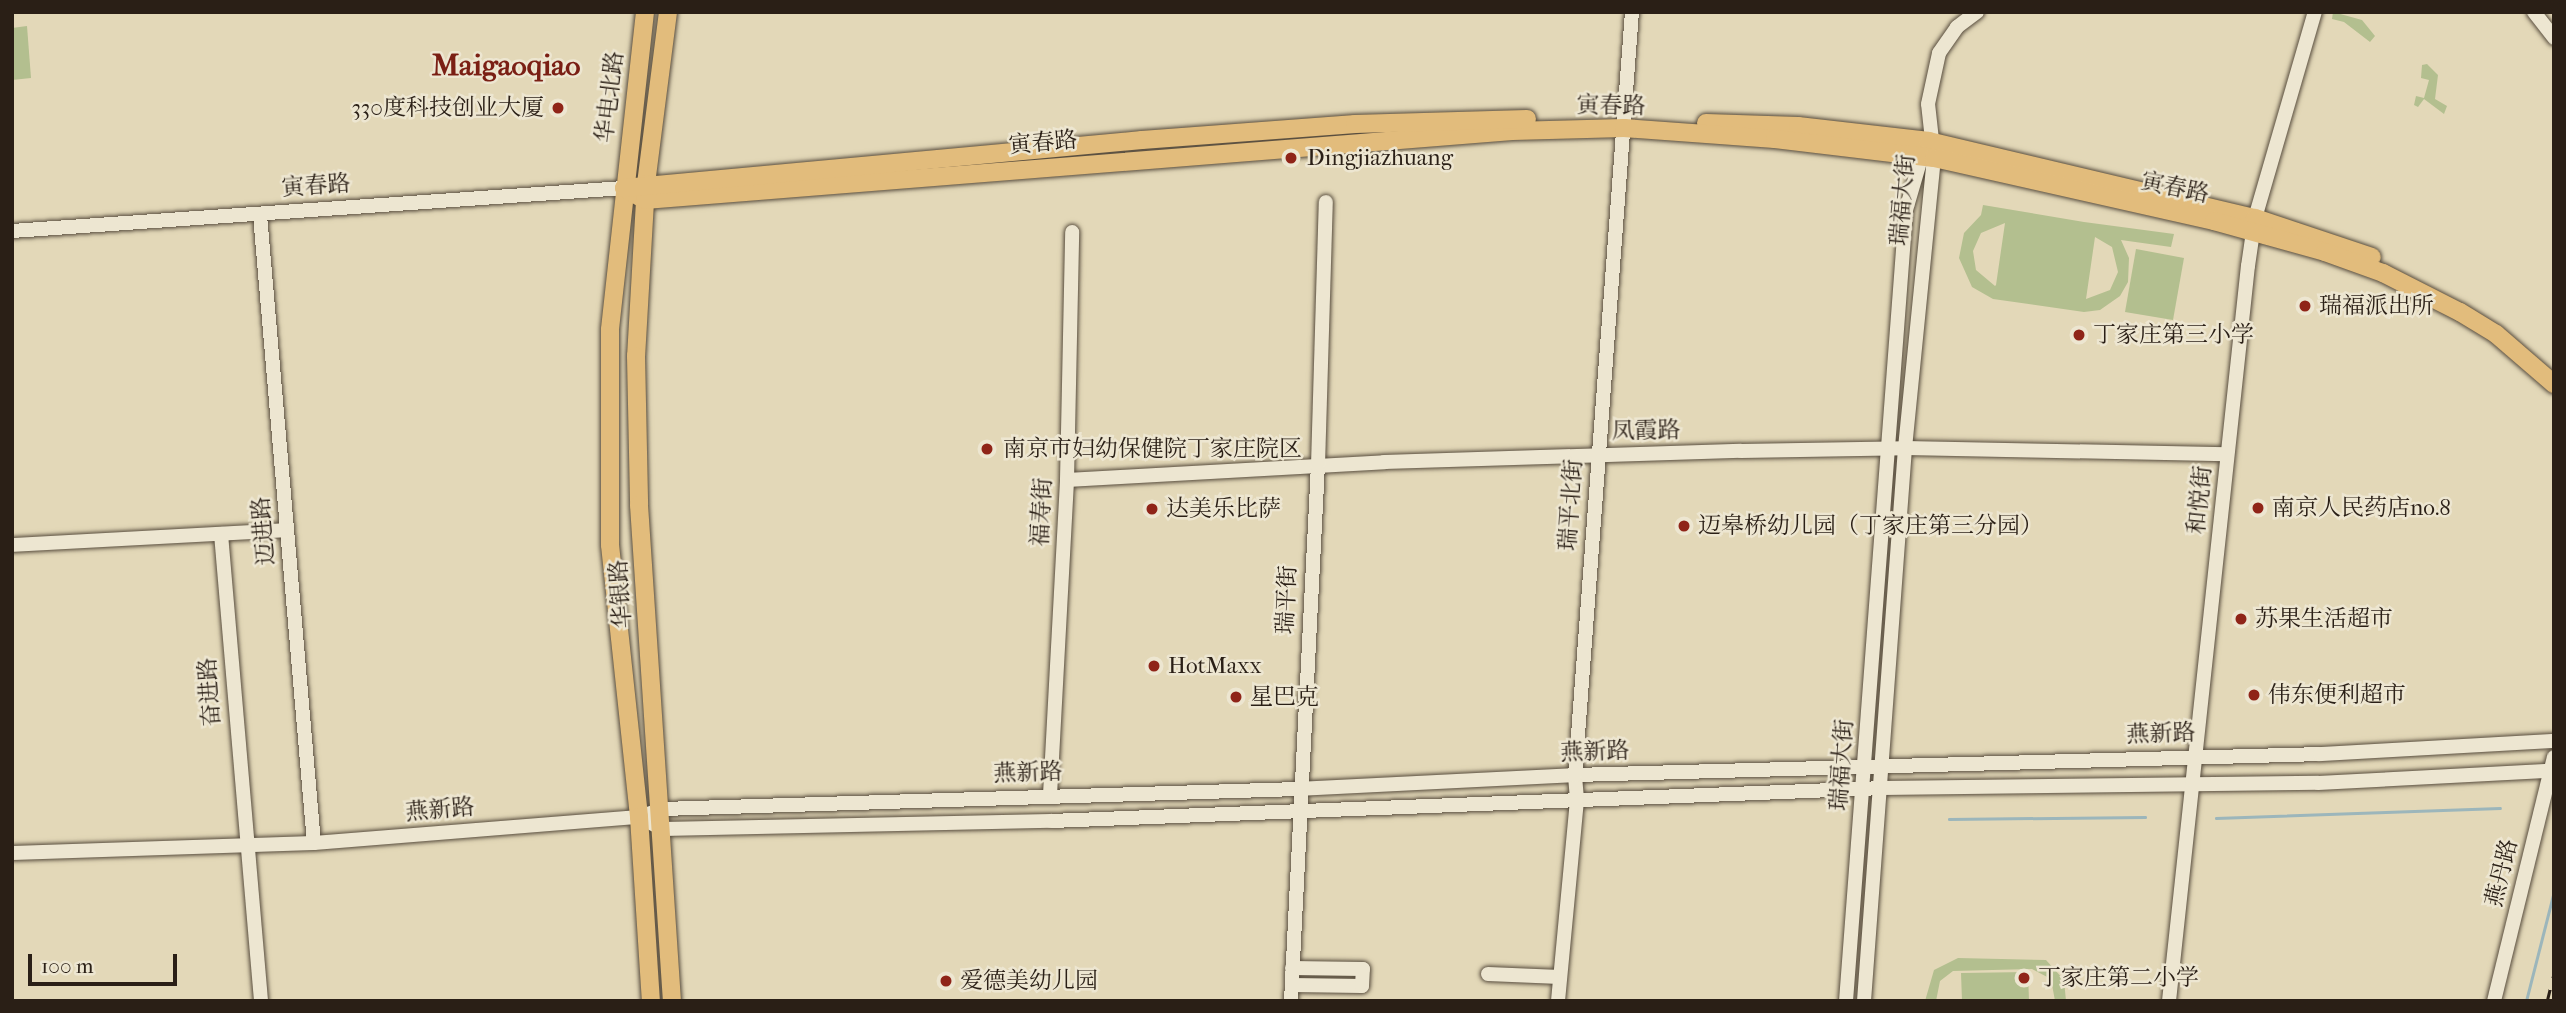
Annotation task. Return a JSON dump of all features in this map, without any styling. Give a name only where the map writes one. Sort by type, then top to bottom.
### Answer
[{"type":"main road","name":"华电北路","points":[[624,188],[645,12]]},
{"type":"main road","name":"华电北路","points":[[645,192],[668,12]]},
{"type":"main road","name":"寅春路","points":[[645,192],[1624,124],[1927,152],[2339,244],[2430,283],[2501,327],[2554,367]]},
{"type":"main road","points":[[624,188],[645,192]]},
{"type":"main road","name":"华银路","points":[[624,188],[610,330],[610,545],[639,817],[651,1001]]},
{"type":"main road","name":"华银路","points":[[645,192],[636,356],[639,505],[662,809],[672,1001]]},
{"type":"main road","name":"寅春路","points":[[2254,225],[2424,292],[2496,334],[2554,384]]},
{"type":"street","name":"瑞平北街","points":[[1558,1001],[1577,799],[1575,775],[1632,12]]},
{"type":"street","points":[[1927,152],[1928,104],[1939,53],[1957,27],[1977,12]]},
{"type":"street","name":"和悦街","points":[[2169,1001],[2254,225],[2315,12]]},
{"type":"street","points":[[2534,12],[2554,38]]},
{"type":"street","name":"瑞福大街","points":[[1864,1001],[1884,766],[1927,152]]},
{"type":"street","name":"瑞福大街","points":[[1846,1001],[1906,209],[1927,152]]},
{"type":"street","name":"寅春路","points":[[12,232],[624,188]]},
{"type":"street","name":"瑞平街","points":[[1291,1001],[1299,789],[1318,465],[1326,202]]},
{"type":"street","name":"迈进路","points":[[260,215],[314,843]]},
{"type":"street","name":"福寿街","points":[[1050,795],[1067,480],[1072,232]]},
{"type":"street","name":"凤霞路","points":[[1067,480],[1318,465],[1905,448],[2227,454]]},
{"type":"street","points":[[12,545],[287,530]]},
{"type":"street","name":"奋进路","points":[[221,534],[244,847],[261,1001]]},
{"type":"street","name":"燕新路","points":[[12,853],[314,843],[639,817],[662,809],[1299,789],[1575,775],[2195,755],[2320,754],[2554,741]]},
{"type":"street","name":"燕新路","points":[[639,817],[663,829],[1298,812],[1882,788],[2192,782],[2318,783],[2552,764]]},
{"type":"street","name":"燕丹路","points":[[2494,1001],[2552,764]]},
{"type":"street","points":[[1292,968],[1363,969],[1362,986],[1292,985]]},
{"type":"street","points":[[1488,974],[1560,977]]},
{"type":"green space","points":[[2333,12],[2362,20],[2375,36],[2370,42],[2344,22],[2332,19]]},
{"type":"green space","points":[[27,26],[31,78],[12,80],[12,28]]},
{"type":"green space","points":[[2427,64],[2438,75],[2435,99],[2447,106],[2444,114],[2424,99],[2418,107],[2414,105],[2416,96],[2424,98],[2429,80],[2421,78],[2422,65]]},
{"type":"green space","points":[[1983,205],[2174,234],[2171,247],[2121,240],[2129,258],[2128,282],[2120,296],[2100,310],[2084,312],[1993,299],[1972,287],[1959,258],[1964,233],[1981,215]],"holes":[[[2005,223],[1996,285],[1995,286],[1976,270],[1973,251],[1981,233]],[[2095,237],[2112,247],[2118,272],[2110,290],[2086,299]]]},
{"type":"green space","points":[[2136,249],[2184,258],[2173,320],[2125,312]]},
{"type":"green space","points":[[1958,958],[2046,960],[2064,980],[2066,1001],[2055,1001],[2051,979],[2032,969],[1953,971],[1940,981],[1936,1001],[1925,1001],[1934,970]]},
{"type":"green space","points":[[2028,972],[2029,1001],[1962,1001],[1961,973]]},
{"type":"waterway","points":[[2216,818],[2500,808]]},
{"type":"waterway","points":[[1949,819],[2145,817]]},
{"type":"waterway","points":[[2526,1001],[2554,891]]},
{"type":"railway","points":[[2547,1001],[2554,973]]},
{"type":"place","name":"330度科技创业大厦","points":[[558,108]]},
{"type":"place","name":"Dingjiazhuang","points":[[1291,158]]},
{"type":"place","name":"瑞福派出所","points":[[2305,306]]},
{"type":"place","name":"丁家庄第三小学","points":[[2079,335]]},
{"type":"place","name":"南京市妇幼保健院丁家庄院区","points":[[987,449]]},
{"type":"place","name":"南京人民药店no.8","points":[[2258,508]]},
{"type":"place","name":"达美乐比萨","points":[[1152,509]]},
{"type":"place","name":"迈皋桥幼儿园（丁家庄第三分园）","points":[[1684,526]]},
{"type":"place","name":"苏果生活超市","points":[[2241,619]]},
{"type":"place","name":"HotMaxx","points":[[1154,666]]},
{"type":"place","name":"伟东便利超市","points":[[2254,695]]},
{"type":"place","name":"星巴克","points":[[1236,697]]},
{"type":"place","name":"丁家庄第二小学","points":[[2024,978]]},
{"type":"place","name":"爱德美幼儿园","points":[[946,981]]},
{"type":"district","name":"Maigaoqiao","points":[[506,66]]}]
